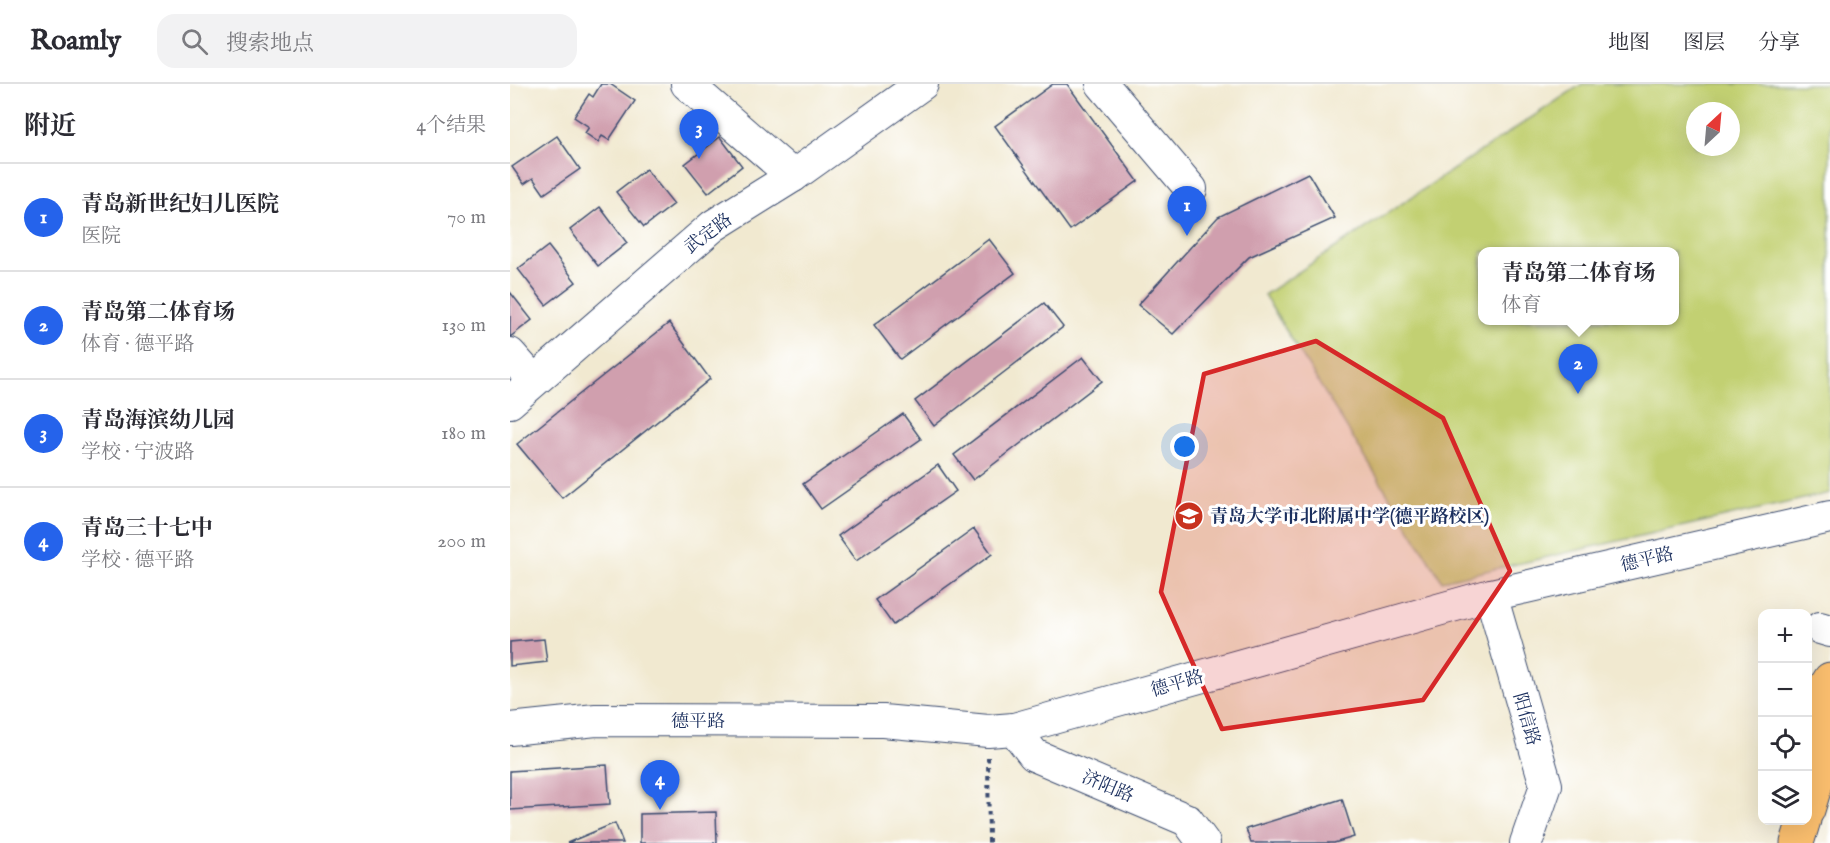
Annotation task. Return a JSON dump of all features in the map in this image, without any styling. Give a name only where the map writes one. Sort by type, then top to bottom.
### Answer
[{"type":"main road","points":[[1812,732],[1825,682]]},
{"type":"main road","points":[[1812,797],[1830,738]]},
{"type":"main road","points":[[1779,843],[1784,825]]},
{"type":"main road","points":[[1797,843],[1802,825]]},
{"type":"street","points":[[687,84],[793,176]]},
{"type":"street","name":"武定路","points":[[510,402],[713,226],[793,176],[922,84]]},
{"type":"street","points":[[1102,84],[1191,189]]},
{"type":"street","points":[[510,354],[533,380]]},
{"type":"street","name":"德平路","points":[[510,729],[596,720],[883,721],[1001,730],[1491,595],[1830,517]]},
{"type":"street","name":"阳信路","points":[[1491,595],[1546,785],[1526,843]]},
{"type":"street","name":"济阳路","points":[[1001,730],[1034,755],[1187,820],[1204,843]]},
{"type":"path","points":[[989,843],[1001,730]]},
{"type":"highlighted area","points":[[1316,341],[1443,418],[1510,571],[1423,700],[1222,729],[1161,592],[1204,374]]},
{"type":"green space","points":[[1582,84],[1830,84],[1830,493],[1442,581],[1264,295]]},
{"type":"building","points":[[601,84],[610,84],[635,101],[609,140],[602,136],[598,142],[585,133],[589,127],[574,117],[589,94],[593,97]]},
{"type":"building","points":[[1053,84],[1067,84],[1138,181],[1070,230],[995,126]]},
{"type":"building","points":[[557,136],[580,169],[544,194],[533,178],[524,184],[512,167]]},
{"type":"building","points":[[720,137],[742,166],[708,193],[685,164]]},
{"type":"building","points":[[646,169],[674,204],[644,227],[616,192]]},
{"type":"building","points":[[1308,173],[1335,218],[1249,257],[1173,334],[1138,305],[1218,217]]},
{"type":"building","points":[[600,207],[627,243],[598,266],[570,230]]},
{"type":"building","points":[[989,239],[1015,273],[900,359],[874,325]]},
{"type":"building","points":[[548,246],[576,282],[546,305],[518,269]]},
{"type":"building","points":[[510,292],[532,320],[510,337]]},
{"type":"building","points":[[1044,303],[1063,327],[934,426],[915,401]]},
{"type":"building","points":[[669,323],[710,379],[562,498],[517,444]]},
{"type":"building","points":[[1083,357],[1102,381],[973,480],[954,455]]},
{"type":"building","points":[[903,414],[921,439],[821,509],[803,484]]},
{"type":"building","points":[[938,465],[956,491],[856,561],[838,536]]},
{"type":"building","points":[[974,529],[992,554],[893,625],[875,600]]},
{"type":"building","points":[[544,639],[547,662],[510,666],[510,642]]},
{"type":"building","points":[[607,765],[610,804],[510,810],[510,771]]},
{"type":"building","points":[[1342,799],[1354,837],[1334,843],[1251,843],[1246,829]]},
{"type":"building","points":[[716,812],[717,843],[640,843],[640,814]]},
{"type":"building","points":[[615,823],[623,843],[567,843]]},
{"type":"place","name":"青岛海滨幼儿园","points":[[699,159]]},
{"type":"place","name":"青岛新世纪妇儿医院","points":[[1187,236]]},
{"type":"place","name":"青岛第二体育场","points":[[1578,394]]},
{"type":"place","name":"青岛大学市北附属中学(德平路校区)","points":[[1189,516]]},
{"type":"place","name":"青岛三十七中","points":[[660,810]]}]
